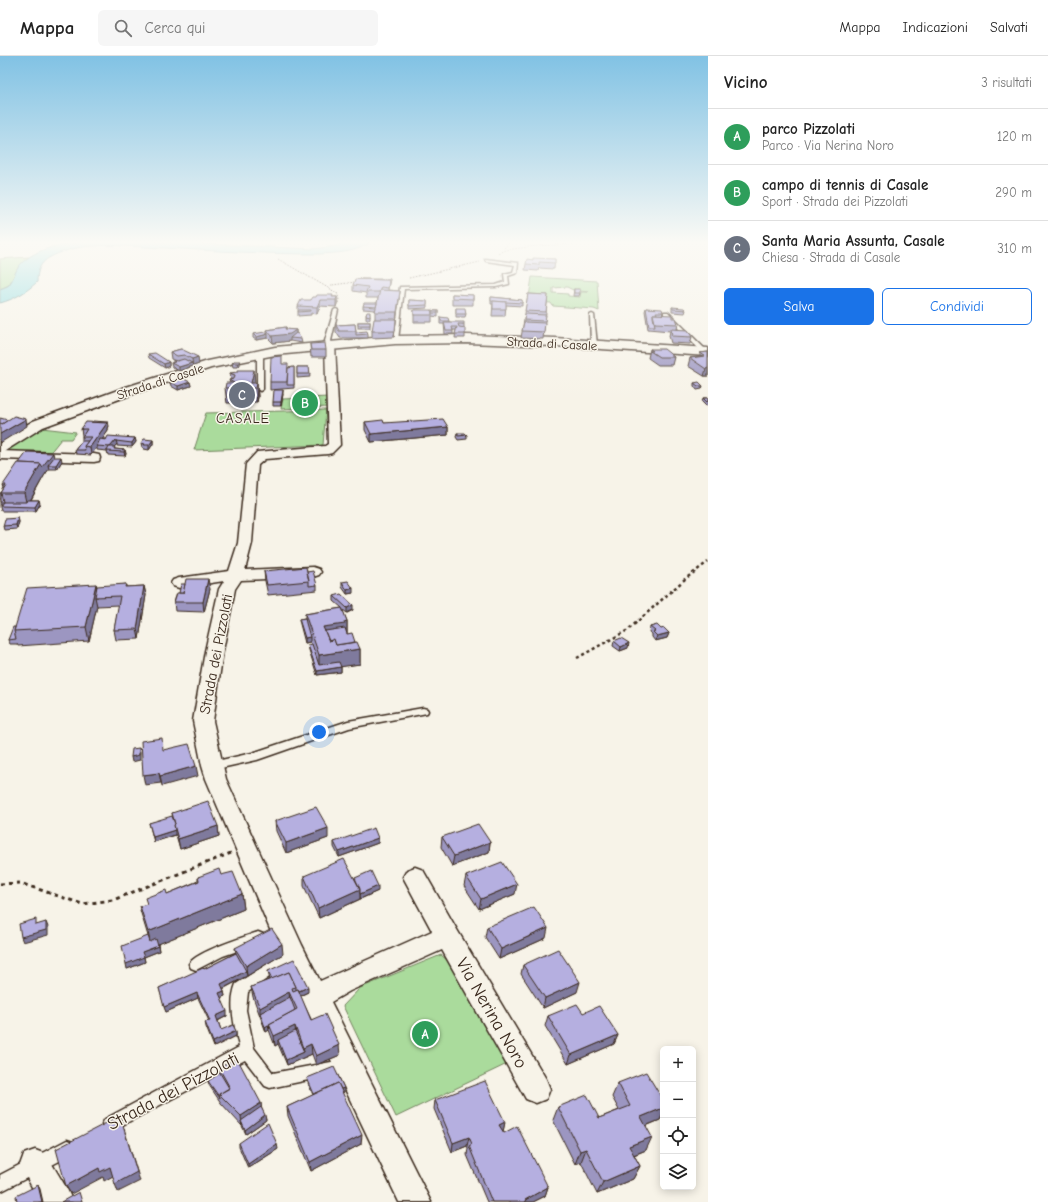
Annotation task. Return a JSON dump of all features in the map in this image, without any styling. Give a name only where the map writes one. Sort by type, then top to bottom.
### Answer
[{"type":"street","name":"Strada di Casale","points":[[0,448],[38,424],[131,390],[208,365],[260,354],[330,345],[395,340],[467,339],[707,352]]},
{"type":"street","name":"Strada dei Pizzolati","points":[[330,345],[334,445],[328,450],[261,455],[252,464],[245,543],[236,575],[227,589],[214,651],[203,721],[212,766],[246,847],[290,945],[415,1202]]},
{"type":"street","points":[[0,455],[94,458]]},
{"type":"street","name":"Strada dei Pizzolati","points":[[179,583],[236,575],[313,572]]},
{"type":"street","name":"Via Nerina Noro","points":[[415,877],[447,936],[536,1089]]},
{"type":"street","points":[[316,996],[341,983],[447,936]]},
{"type":"street","points":[[35,1165],[56,1200]]},
{"type":"lane","points":[[395,340],[402,294]]},
{"type":"lane","points":[[330,345],[328,341],[336,310]]},
{"type":"lane","points":[[666,313],[707,352]]},
{"type":"lane","points":[[592,315],[594,345]]},
{"type":"lane","points":[[260,354],[260,389]]},
{"type":"lane","points":[[212,766],[253,758],[348,725],[423,711]]},
{"type":"lane","points":[[196,964],[219,952],[271,933],[290,945]]},
{"type":"lane","name":"Strada dei Pizzolati","points":[[290,945],[241,989],[239,1010],[247,1051],[270,1081],[349,1066]]},
{"type":"lane","name":"Strada dei Pizzolati","points":[[99,1131],[247,1051]]},
{"type":"lane","points":[[0,1184],[78,1142]]},
{"type":"path","points":[[336,310],[339,299],[337,294]]},
{"type":"path","points":[[577,658],[628,630],[685,579],[708,562]]},
{"type":"path","points":[[0,884],[20,883],[82,904],[113,900],[246,847]]},
{"type":"green space","points":[[529,294],[568,294],[568,296],[580,297],[581,294],[598,294],[599,311],[594,309],[553,306],[551,303],[536,302],[528,304]]},
{"type":"green space","points":[[328,397],[328,407],[281,409],[283,399]]},
{"type":"green space","points":[[326,410],[323,445],[194,450],[206,413]]},
{"type":"green space","points":[[42,428],[76,432],[71,439],[61,439],[49,454],[1,453]]},
{"type":"green space","points":[[441,955],[457,968],[509,1063],[396,1117],[343,1006],[360,988]]},
{"type":"water","points":[[0,294],[21,294],[11,299],[0,303]]},
{"type":"building","points":[[379,294],[400,294],[397,312],[375,312]]},
{"type":"building","points":[[452,294],[473,295],[473,299],[452,298]]},
{"type":"building","points":[[528,294],[548,295],[546,312],[525,311]]},
{"type":"building","points":[[317,295],[333,295],[332,297],[337,297],[336,300],[320,300],[317,307],[298,306],[301,300],[311,300]]},
{"type":"building","points":[[491,297],[522,300],[522,303],[491,301]]},
{"type":"building","points":[[409,300],[427,301],[427,305],[409,306]]},
{"type":"building","points":[[493,301],[506,302],[506,309],[493,309]]},
{"type":"building","points":[[364,303],[377,303],[376,307],[363,306]]},
{"type":"building","points":[[672,307],[684,308],[686,310],[673,309]]},
{"type":"building","points":[[456,308],[465,308],[466,314],[456,314]]},
{"type":"building","points":[[646,308],[662,309],[663,312],[656,312],[657,314],[653,314],[655,326],[649,326]]},
{"type":"building","points":[[299,310],[311,310],[311,311],[298,312]]},
{"type":"building","points":[[414,310],[432,310],[432,315],[414,315]]},
{"type":"building","points":[[432,311],[438,311],[438,313],[432,313]]},
{"type":"building","points":[[367,312],[370,312],[370,316],[366,315]]},
{"type":"building","points":[[525,314],[546,315],[545,321],[524,320]]},
{"type":"building","points":[[653,314],[672,315],[672,318],[676,318],[678,324],[655,323]]},
{"type":"building","points":[[440,317],[448,318],[449,321],[441,321]]},
{"type":"building","points":[[374,319],[396,319],[395,331],[372,331]]},
{"type":"building","points":[[358,322],[370,322],[370,325],[358,325]]},
{"type":"building","points":[[444,322],[464,322],[464,324],[458,324],[459,327],[465,328],[465,334],[455,334],[457,327],[452,327],[453,331],[446,331]]},
{"type":"building","points":[[524,322],[545,323],[544,332],[522,331]]},
{"type":"building","points":[[355,324],[356,331],[339,331],[336,325]]},
{"type":"building","points":[[286,327],[285,329],[296,330],[290,334],[272,336],[267,330]]},
{"type":"building","points":[[671,329],[688,330],[692,337],[672,336]]},
{"type":"building","points":[[367,331],[368,334],[356,335],[356,332]]},
{"type":"building","points":[[265,332],[268,334],[256,337],[253,334]]},
{"type":"building","points":[[296,333],[301,339],[290,338]]},
{"type":"building","points":[[325,343],[326,350],[311,350],[310,344]]},
{"type":"building","points":[[181,349],[198,357],[192,359],[184,355],[177,356],[170,352]]},
{"type":"building","points":[[650,349],[664,349],[674,357],[659,357],[650,351],[653,351]]},
{"type":"building","points":[[708,352],[708,368],[706,369],[690,358],[705,356],[700,353]]},
{"type":"building","points":[[155,353],[169,362],[164,364],[148,354]]},
{"type":"building","points":[[282,356],[282,364],[288,364],[287,382],[270,382],[271,357]]},
{"type":"building","points":[[184,359],[192,363],[179,367],[171,363],[175,362],[173,360],[177,361]]},
{"type":"building","points":[[234,361],[240,361],[238,363],[232,363]]},
{"type":"building","points":[[294,367],[294,385],[287,385],[288,368]]},
{"type":"building","points":[[297,367],[309,367],[310,374],[297,374]]},
{"type":"building","points":[[237,370],[254,370],[251,383],[257,383],[256,388],[249,388],[241,391],[234,390],[233,388],[225,388],[226,383],[234,383],[229,380],[234,379],[235,375],[230,373],[237,372]]},
{"type":"building","points":[[182,378],[190,382],[178,386],[170,382]]},
{"type":"building","points":[[699,382],[703,386],[698,386],[694,383]]},
{"type":"building","points":[[274,390],[283,390],[281,402],[273,402]]},
{"type":"building","points":[[703,398],[708,398],[708,402],[707,402]]},
{"type":"building","points":[[14,416],[26,419],[0,434],[0,423],[2,424]]},
{"type":"building","points":[[0,418],[8,420],[2,424],[0,423]]},
{"type":"building","points":[[443,419],[448,427],[371,434],[365,422],[383,420],[384,423]]},
{"type":"building","points":[[93,421],[108,422],[107,424],[92,423]]},
{"type":"building","points":[[86,422],[107,423],[90,447],[84,446],[91,437],[82,437],[87,429],[81,429]]},
{"type":"building","points":[[457,433],[465,433],[467,435],[458,436]]},
{"type":"building","points":[[108,436],[135,438],[132,443],[116,440],[110,447],[97,446],[100,439],[106,440]]},
{"type":"building","points":[[144,439],[153,440],[149,445],[144,445],[145,444],[141,443]]},
{"type":"building","points":[[82,441],[88,441],[84,446],[85,450],[75,450]]},
{"type":"building","points":[[109,447],[125,450],[124,452],[107,451]]},
{"type":"building","points":[[27,452],[53,453],[42,467],[41,464],[19,463]]},
{"type":"building","points":[[54,457],[61,457],[56,465],[48,465]]},
{"type":"building","points":[[18,463],[41,464],[24,493],[1,493],[6,485],[3,485]]},
{"type":"building","points":[[1,493],[3,502],[0,502]]},
{"type":"building","points":[[27,500],[39,500],[35,507],[0,506],[3,502],[26,502]]},
{"type":"building","points":[[18,518],[16,525],[3,526],[5,519]]},
{"type":"building","points":[[306,567],[309,581],[267,585],[264,571]]},
{"type":"building","points":[[313,571],[317,585],[309,586],[307,572]]},
{"type":"building","points":[[186,579],[208,579],[203,602],[174,602],[177,593],[183,593]]},
{"type":"building","points":[[348,581],[353,588],[347,590],[342,582]]},
{"type":"building","points":[[96,584],[86,627],[14,631],[27,588]]},
{"type":"building","points":[[126,584],[125,587],[144,586],[137,629],[114,630],[120,596],[95,597],[97,586]]},
{"type":"building","points":[[181,584],[185,584],[183,593],[179,593]]},
{"type":"building","points":[[341,594],[353,605],[347,608],[334,596]]},
{"type":"building","points":[[342,608],[347,621],[344,622],[345,624],[323,627],[329,641],[334,639],[336,645],[357,642],[360,649],[319,655],[305,614]]},
{"type":"building","points":[[305,618],[310,637],[305,638],[299,619]]},
{"type":"building","points":[[657,625],[661,629],[664,628],[669,633],[657,636],[653,632],[655,631],[650,627]]},
{"type":"building","points":[[13,627],[15,627],[14,631],[16,639],[8,640]]},
{"type":"building","points":[[345,628],[347,634],[352,633],[355,642],[336,645],[334,639],[329,641],[325,631]]},
{"type":"building","points":[[621,638],[629,643],[621,647],[614,641]]},
{"type":"building","points":[[312,644],[319,665],[339,662],[341,667],[317,671],[308,645]]},
{"type":"building","points":[[162,738],[163,750],[189,744],[196,766],[160,776],[159,773],[143,775],[141,741]]},
{"type":"building","points":[[139,748],[139,755],[131,757],[132,749]]},
{"type":"building","points":[[208,801],[218,826],[178,839],[172,813]]},
{"type":"building","points":[[316,807],[328,828],[286,843],[275,821]]},
{"type":"building","points":[[172,816],[175,824],[175,830],[153,837],[149,823]]},
{"type":"building","points":[[478,824],[490,842],[454,856],[442,837]]},
{"type":"building","points":[[374,828],[378,838],[339,852],[334,842]]},
{"type":"building","points":[[344,859],[360,889],[318,908],[304,876]]},
{"type":"building","points":[[502,862],[517,884],[481,899],[466,876]]},
{"type":"building","points":[[219,869],[221,875],[233,872],[242,894],[148,932],[140,906],[147,904],[145,898],[166,890],[167,894],[199,881],[198,877]]},
{"type":"building","points":[[371,871],[378,886],[360,894],[360,889],[355,878]]},
{"type":"building","points":[[534,907],[548,928],[501,949],[487,927]]},
{"type":"building","points":[[36,919],[36,925],[46,922],[46,930],[21,937],[19,924]]},
{"type":"building","points":[[272,929],[282,944],[246,966],[235,948]]},
{"type":"building","points":[[148,936],[150,942],[156,939],[158,946],[142,952],[144,957],[126,964],[122,946]]},
{"type":"building","points":[[558,949],[580,982],[545,998],[523,965]]},
{"type":"building","points":[[236,953],[246,971],[221,984],[224,991],[219,993],[227,1011],[216,1016],[221,1030],[233,1025],[236,1031],[213,1042],[205,1022],[210,1021],[197,993],[164,1007],[159,988],[203,968],[204,969]]},
{"type":"building","points":[[294,959],[308,987],[299,991],[298,989],[296,990],[289,972],[272,979],[268,971]]},
{"type":"building","points":[[289,972],[296,987],[292,988],[293,991],[298,989],[311,1020],[325,1014],[339,1045],[316,1056],[311,1044],[303,1048],[295,1026],[274,1036],[269,1024],[297,1009],[289,992],[260,1008],[251,987]]},
{"type":"building","points":[[290,997],[295,1010],[269,1024],[270,1029],[268,1025],[265,1027],[260,1013]]},
{"type":"building","points":[[577,1004],[583,1013],[599,1006],[618,1035],[571,1055],[548,1016]]},
{"type":"building","points":[[295,1031],[304,1052],[286,1060],[278,1040]]},
{"type":"building","points":[[237,1058],[261,1103],[241,1116],[219,1094],[230,1088],[219,1068]]},
{"type":"building","points":[[334,1067],[344,1088],[341,1089],[338,1083],[314,1094],[307,1078]]},
{"type":"building","points":[[646,1072],[660,1095],[660,1109],[641,1117],[652,1137],[629,1146],[640,1166],[603,1182],[586,1149],[580,1151],[558,1107],[587,1095],[599,1118],[630,1106],[618,1083]]},
{"type":"building","points":[[220,1073],[229,1088],[219,1094],[220,1098],[208,1081]]},
{"type":"building","points":[[485,1081],[505,1122],[499,1125],[504,1133],[517,1126],[548,1187],[525,1200],[526,1202],[492,1202],[469,1146],[472,1144],[469,1137],[453,1143],[435,1100]]},
{"type":"building","points":[[338,1083],[362,1135],[310,1162],[287,1107]]},
{"type":"building","points":[[261,1107],[265,1115],[245,1130],[241,1121]]},
{"type":"building","points":[[120,1116],[137,1172],[115,1184],[110,1167],[100,1172],[99,1168],[66,1186],[56,1149]]},
{"type":"building","points":[[268,1123],[277,1144],[248,1164],[239,1143]]},
{"type":"building","points":[[38,1185],[42,1202],[17,1202],[16,1196]]},
{"type":"building","points":[[79,1192],[82,1202],[61,1202]]},
{"type":"place","name":"Santa Maria Assunta, Casale","points":[[242,395]]},
{"type":"place","name":"campo di tennis di Casale","points":[[305,403]]},
{"type":"place","name":"parco Pizzolati","points":[[425,1034]]},
{"type":"district","name":"CASALE","points":[[243,418]]}]
